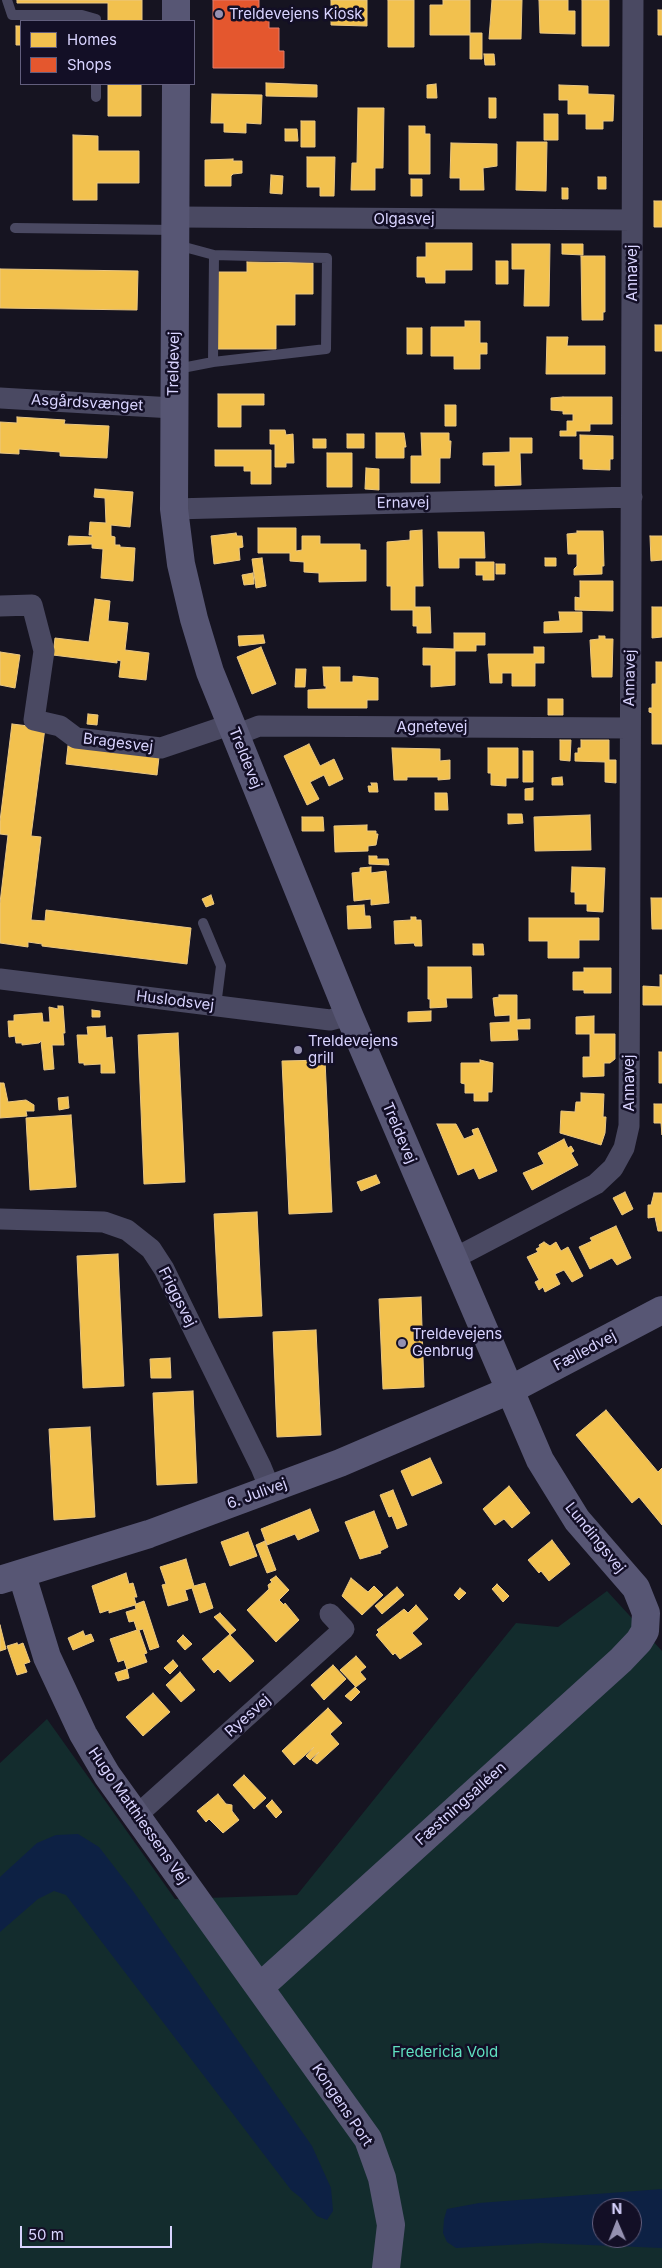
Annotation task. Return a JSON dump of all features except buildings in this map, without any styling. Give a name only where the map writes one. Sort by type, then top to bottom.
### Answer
[{"type":"street","points":[[176,0],[176,20]]},
{"type":"street","name":"Annavej","points":[[453,1259],[596,1184],[613,1168],[624,1148],[629,1126],[633,0]]},
{"type":"street","name":"Treldevej","points":[[176,85],[174,508],[182,564],[194,619],[210,672],[349,1015],[508,1391]]},
{"type":"street","name":"Olgasvej","points":[[176,230],[632,220]]},
{"type":"street","name":"Asgårdsvænget","points":[[0,398],[173,408]]},
{"type":"street","name":"Ernavej","points":[[174,508],[632,498]]},
{"type":"street","name":"Bragesvej","points":[[0,606],[32,605],[44,650],[34,720],[60,726],[76,738],[161,748],[234,729]]},
{"type":"street","name":"Agnetevej","points":[[234,729],[259,726],[630,728]]},
{"type":"street","name":"Huslodsvej","points":[[0,979],[330,1020],[349,1015]]},
{"type":"street","name":"Friggsvej","points":[[0,1219],[104,1222],[127,1230],[151,1249],[164,1269],[270,1489]]},
{"type":"street","name":"Fælledvej","points":[[508,1391],[662,1310]]},
{"type":"street","name":"6. Julivej","points":[[11,1578],[149,1534],[340,1463],[508,1391]]},
{"type":"street","name":"Lundingsvej","points":[[508,1391],[540,1460],[577,1520],[636,1588],[654,1618]]},
{"type":"street","name":"Hugo Matthiessens Vej","points":[[11,1578],[83,1734],[107,1775],[260,1986]]},
{"type":"street","name":"Ryesvej","points":[[136,1816],[344,1629],[330,1614]]},
{"type":"street","name":"Fæstningsalléen","points":[[260,1986],[621,1660],[639,1641],[654,1618]]},
{"type":"street","name":"Kongens Port","points":[[260,1986],[368,2139],[382,2178],[391,2225],[386,2268]]},
{"type":"lane","points":[[7,0],[12,15],[82,16],[96,20]]},
{"type":"lane","points":[[96,85],[96,97]]},
{"type":"lane","points":[[14,228],[176,230],[214,254],[327,258],[326,350],[213,362],[174,370]]},
{"type":"lane","points":[[213,362],[214,254]]},
{"type":"lane","points":[[203,924],[221,966],[216,1006]]},
{"type":"green space","name":"Fredericia Vold","points":[[607,1591],[662,1651],[662,2268],[0,2268],[0,1763],[47,1719],[175,1899],[297,1895],[516,1623],[558,1627]]},
{"type":"water","points":[[78,1834],[99,1847],[133,1891],[312,2146],[331,2188],[333,2211],[327,2220],[317,2216],[291,2190],[66,1895],[54,1891],[38,1899],[0,1932],[0,1877],[37,1843],[56,1835]]},
{"type":"water","points":[[662,2189],[662,2248],[642,2247],[642,2198],[592,2198],[592,2245],[541,2243],[456,2248],[447,2242],[443,2233],[447,2209],[479,2203]]},
{"type":"place","name":"Treldevejens Kiosk","points":[[219,14]]},
{"type":"place","name":"Treldevejens grill","points":[[298,1050]]},
{"type":"place","name":"Treldevejens Genbrug","points":[[402,1343]]}]
